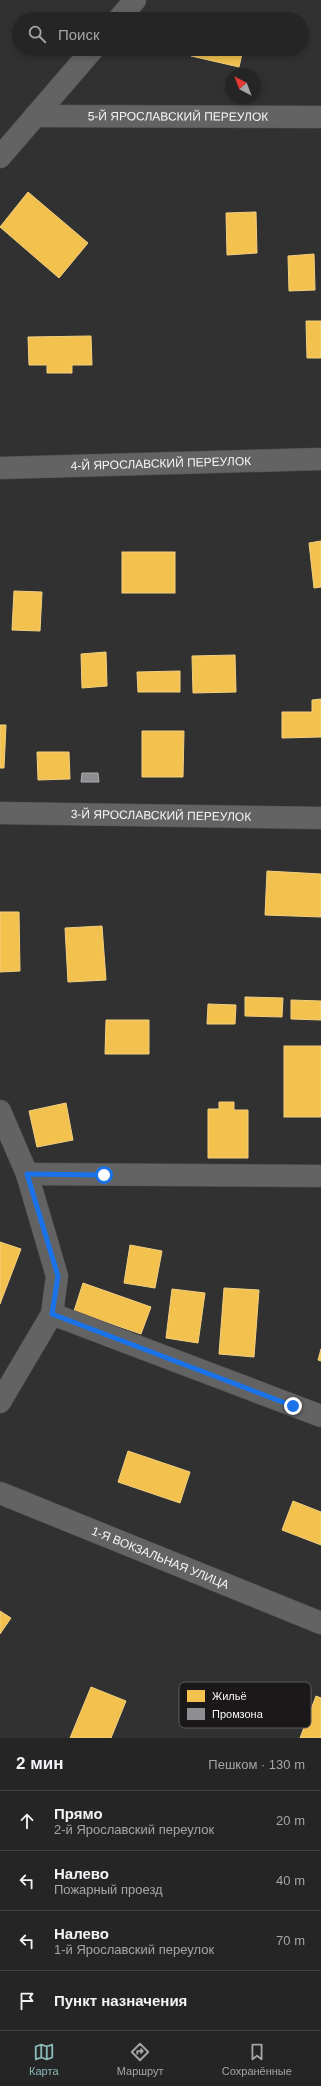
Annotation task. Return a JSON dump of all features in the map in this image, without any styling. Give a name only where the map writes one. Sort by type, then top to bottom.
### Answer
[{"type":"street","points":[[125,12],[135,0]]},
{"type":"street","points":[[0,157],[87,56]]},
{"type":"street","name":"5-Й ЯРОСЛАВСКИЙ ПЕРЕУЛОК","points":[[35,116],[321,116]]},
{"type":"street","name":"4-Й ЯРОСЛАВСКИЙ ПЕРЕУЛОК","points":[[0,468],[321,458]]},
{"type":"street","name":"3-Й ЯРОСЛАВСКИЙ ПЕРЕУЛОК","points":[[0,813],[321,818]]},
{"type":"street","points":[[0,1111],[27,1174],[58,1276],[52,1314],[0,1402]]},
{"type":"street","points":[[27,1174],[321,1176]]},
{"type":"street","points":[[52,1314],[321,1416]]},
{"type":"street","name":"1-Я ВОКЗАЛЬНАЯ УЛИЦА","points":[[0,1493],[321,1623]]},
{"type":"building: Жильё","points":[[191,56],[241,56],[239,67]]},
{"type":"building: Жильё","points":[[28,192],[88,243],[59,278],[0,227]]},
{"type":"building: Жильё","points":[[256,212],[257,253],[227,255],[226,213]]},
{"type":"building: Жильё","points":[[314,254],[315,290],[289,291],[288,256]]},
{"type":"building: Жильё","points":[[306,321],[321,321],[321,358],[307,358]]},
{"type":"building: Жильё","points":[[91,336],[92,365],[72,365],[72,373],[47,373],[47,365],[29,365],[28,337]]},
{"type":"building: Жильё","points":[[321,541],[321,587],[314,588],[309,543]]},
{"type":"building: Жильё","points":[[122,552],[175,552],[175,593],[122,593]]},
{"type":"building: Жильё","points":[[14,591],[42,592],[40,631],[12,630]]},
{"type":"building: Жильё","points":[[106,652],[107,686],[82,688],[81,654]]},
{"type":"building: Жильё","points":[[235,655],[236,692],[193,693],[192,656]]},
{"type":"building: Жильё","points":[[180,671],[180,692],[138,692],[137,672]]},
{"type":"building: Жильё","points":[[321,699],[321,737],[282,738],[282,712],[312,712],[312,700]]},
{"type":"building: Жильё","points":[[0,725],[6,725],[4,768],[0,768]]},
{"type":"building: Жильё","points":[[142,731],[184,731],[183,777],[142,777]]},
{"type":"building: Жильё","points":[[37,752],[69,752],[70,779],[38,780]]},
{"type":"building: Жильё","points":[[267,871],[321,874],[321,917],[265,915]]},
{"type":"building: Жильё","points":[[0,912],[19,912],[20,971],[0,972]]},
{"type":"building: Жильё","points":[[102,926],[106,980],[68,982],[65,928]]},
{"type":"building: Жильё","points":[[245,997],[283,998],[282,1017],[245,1016]]},
{"type":"building: Жильё","points":[[291,1000],[321,1001],[321,1020],[291,1019]]},
{"type":"building: Жильё","points":[[208,1004],[236,1005],[235,1024],[207,1024]]},
{"type":"building: Жильё","points":[[106,1020],[149,1020],[149,1054],[105,1054]]},
{"type":"building: Жильё","points":[[284,1046],[321,1046],[321,1117],[284,1117]]},
{"type":"building: Жильё","points":[[219,1102],[234,1102],[234,1110],[248,1110],[248,1158],[208,1158],[208,1109],[219,1109]]},
{"type":"building: Жильё","points":[[66,1103],[73,1140],[37,1147],[29,1111]]},
{"type":"building: Жильё","points":[[0,1242],[21,1249],[0,1304]]},
{"type":"building: Жильё","points":[[130,1245],[162,1251],[155,1288],[124,1283]]},
{"type":"building: Жильё","points":[[83,1283],[151,1307],[141,1334],[74,1311]]},
{"type":"building: Жильё","points":[[224,1288],[259,1290],[254,1357],[219,1354]]},
{"type":"building: Жильё","points":[[172,1289],[205,1293],[198,1343],[166,1338]]},
{"type":"building: Жильё","points":[[321,1349],[321,1361],[318,1360]]},
{"type":"building: Жильё","points":[[128,1451],[190,1472],[180,1503],[118,1482]]},
{"type":"building: Жильё","points":[[293,1501],[321,1512],[321,1545],[282,1530]]},
{"type":"building: Жильё","points":[[0,1611],[11,1618],[0,1634]]},
{"type":"building: Жильё","points":[[91,1687],[126,1701],[111,1738],[70,1738]]},
{"type":"building: Жильё","points":[[316,1696],[321,1698],[321,1738],[300,1738],[304,1728],[311,1728],[311,1709]]},
{"type":"building: Промзона","points":[[82,773],[98,773],[99,782],[81,782]]},
{"type":"route","points":[[104,1175],[27,1174],[58,1276],[52,1314],[293,1406]]}]
